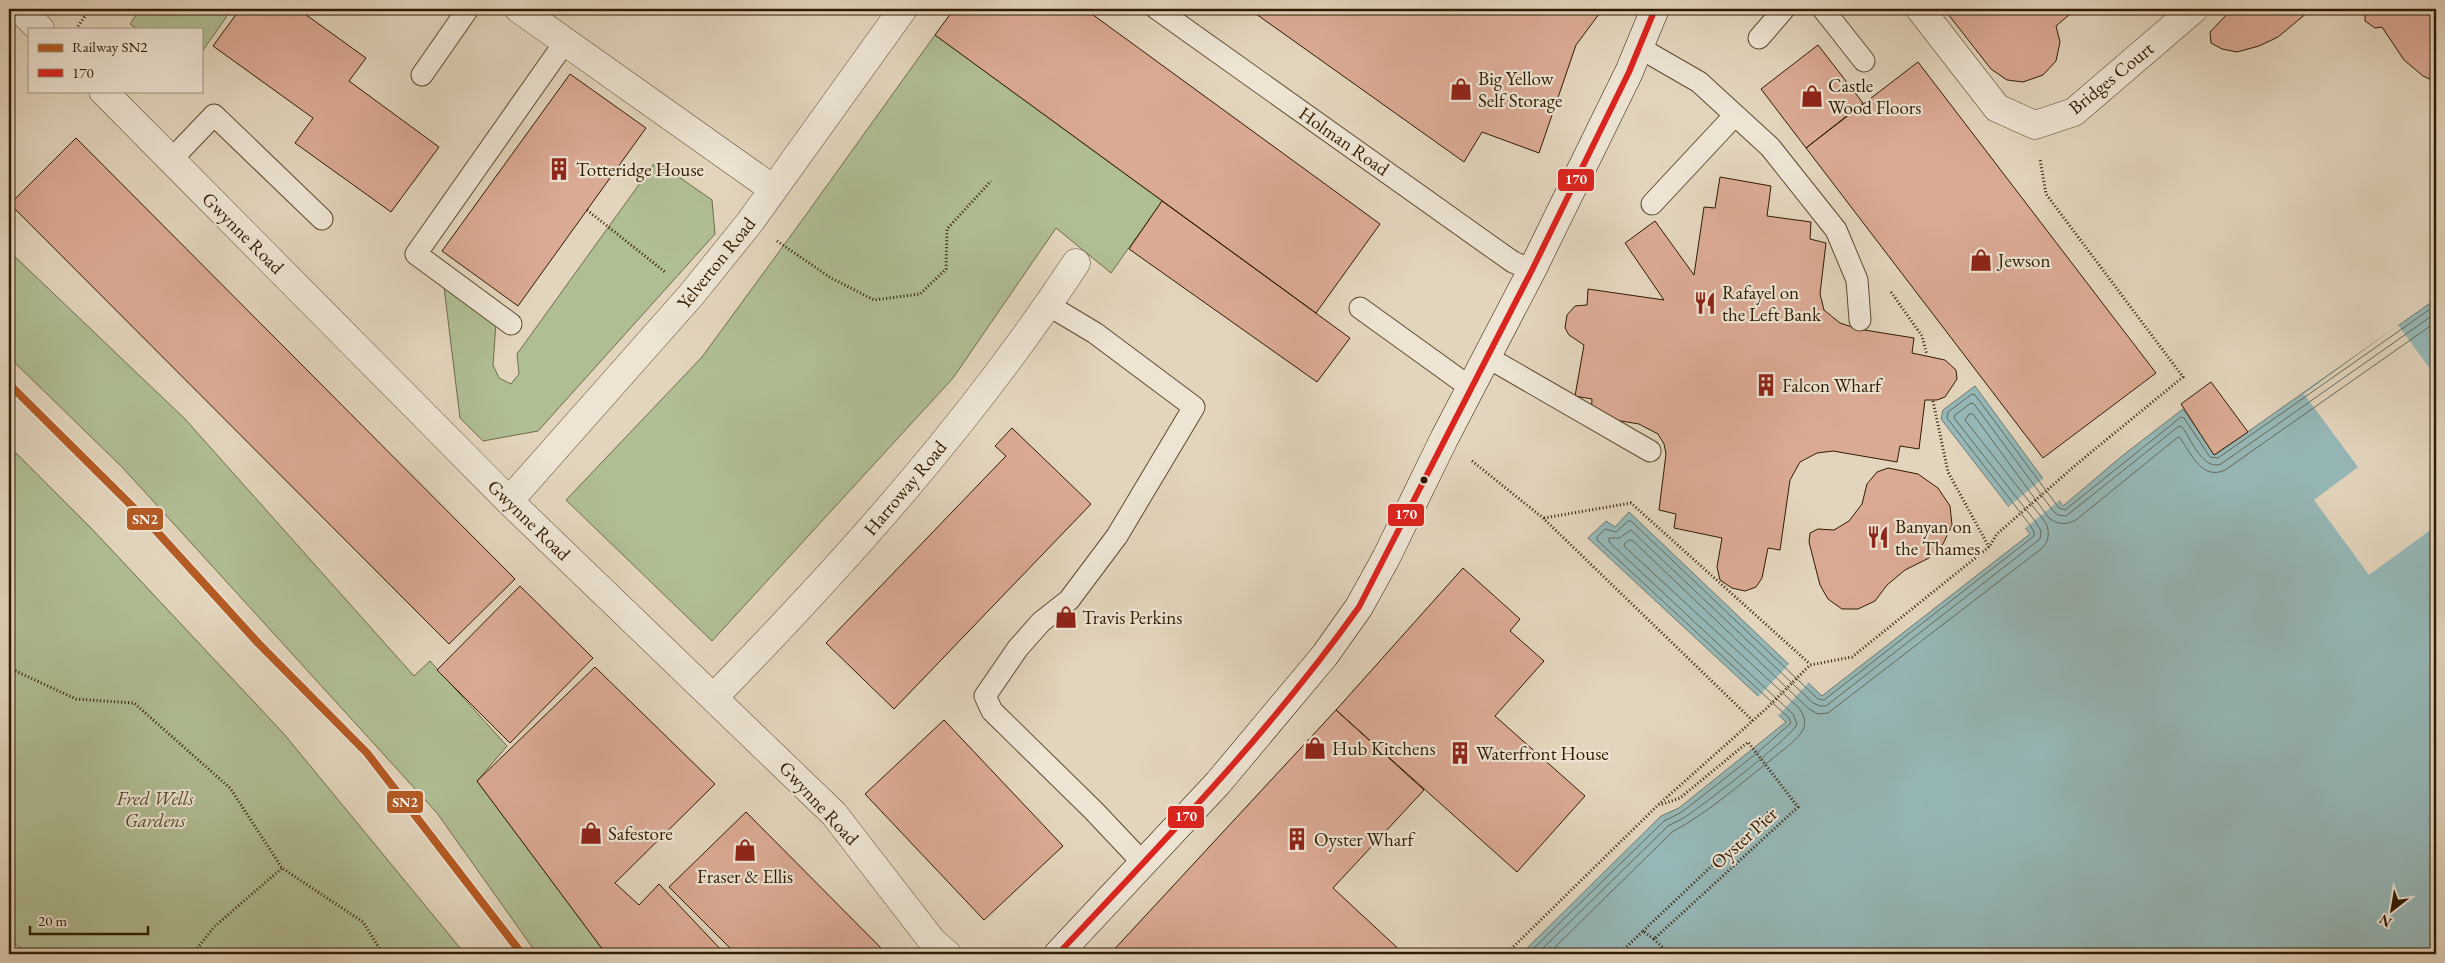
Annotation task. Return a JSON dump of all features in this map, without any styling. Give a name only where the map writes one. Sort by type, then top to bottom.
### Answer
[{"type":"street","points":[[20,9],[39,28]]},
{"type":"street","points":[[519,9],[773,189]]},
{"type":"street","name":"Yelverton Road","points":[[509,501],[692,294],[750,222],[903,9]]},
{"type":"street","points":[[1058,954],[1218,783],[1325,655],[1353,615],[1386,558],[1444,439],[1532,270],[1640,48],[1655,9]]},
{"type":"street","points":[[1920,9],[1998,108],[2034,125]]},
{"type":"street","name":"Bridges Court","points":[[2034,125],[2074,112],[2194,9]]},
{"type":"street","name":"Gwynne Road","points":[[104,92],[509,501],[714,696],[834,814],[933,942],[948,954]]},
{"type":"street","name":"Harroway Road","points":[[714,696],[842,563],[956,427],[1048,305],[1076,263]]},
{"type":"lane","points":[[422,75],[468,9]]},
{"type":"lane","name":"Holman Road","points":[[1157,9],[1496,250],[1514,262],[1532,270]]},
{"type":"lane","points":[[1759,38],[1784,9]]},
{"type":"lane","points":[[1823,9],[1864,61]]},
{"type":"lane","points":[[511,324],[416,254],[565,42]]},
{"type":"lane","points":[[1640,48],[1700,82],[1770,147],[1836,230],[1857,280],[1860,320]]},
{"type":"lane","points":[[171,160],[214,115],[322,219]]},
{"type":"lane","points":[[1652,204],[1735,115]]},
{"type":"lane","points":[[1048,305],[1094,333],[1194,407],[1117,536],[1069,600],[1041,622],[1018,648],[985,696],[992,711],[1094,811],[1144,864]]},
{"type":"lane","points":[[1360,308],[1471,388]]},
{"type":"lane","points":[[1487,357],[1650,451]]},
{"type":"path","points":[[77,28],[90,9]]},
{"type":"path","points":[[1506,954],[1657,806],[1767,708],[1804,670],[1810,665],[1852,657],[1989,547],[1997,534],[2078,463],[2170,390],[2183,377],[2046,194],[2034,125]]},
{"type":"path","points":[[750,222],[831,278],[874,300],[920,294],[946,269],[947,229],[991,181]]},
{"type":"path","points":[[587,210],[692,294]]},
{"type":"path","points":[[1932,401],[1948,472],[1989,547]]},
{"type":"path","points":[[1444,439],[1544,518],[1752,720]]},
{"type":"path","points":[[1544,518],[1631,503],[1810,665]]},
{"type":"path","points":[[9,668],[76,699],[134,703],[230,788],[282,868],[363,922],[383,954]]},
{"type":"path","name":"Oyster Pier","points":[[1654,939],[1798,807],[1748,742],[1680,798],[1657,806]]},
{"type":"path","name":"Oyster Pier","points":[[1619,954],[1773,808]]},
{"type":"path","points":[[193,954],[214,927],[282,868]]},
{"type":"path","points":[[1644,931],[1668,954]]},
{"type":"green space","points":[[140,9],[232,9],[202,52],[202,28],[136,28],[130,24]]},
{"type":"green space","points":[[935,35],[1162,201],[1111,273],[1056,228],[953,378],[712,641],[566,500],[702,357]]},
{"type":"green space","points":[[656,161],[712,200],[715,234],[538,431],[483,441],[460,418],[444,287],[496,322],[493,365],[499,378],[511,384],[519,374],[517,354]]},
{"type":"green space","points":[[9,251],[185,419],[414,676],[430,661],[507,746],[477,781],[606,954],[537,954],[437,813],[123,468],[9,357]]},
{"type":"green space","name":"Fred Wells Gardens","points":[[9,446],[92,529],[284,734],[465,954],[29,954],[9,940]]},
{"type":"water","points":[[2436,299],[2436,954],[1521,954],[1661,816],[1679,808],[1786,722],[1588,538],[1606,521],[1615,527],[1629,512],[1822,696],[2030,534],[1941,419],[1943,410],[1975,386],[2063,506],[2122,456],[2183,409],[2215,455]]},
{"type":"pier","points":[[2398,325],[2436,377],[2436,526],[2369,575],[2314,500],[2358,467],[2304,394]]},
{"type":"pier","points":[[2045,477],[2061,499],[2024,529],[2007,508]]},
{"type":"pier","points":[[1791,662],[1810,681],[1777,717],[1757,698]]},
{"type":"building","points":[[240,9],[298,9],[366,58],[349,81],[439,147],[391,212],[295,143],[313,118],[213,46]]},
{"type":"building","points":[[954,9],[1085,9],[1380,224],[1316,313],[935,35]]},
{"type":"building","name":"Big Yellow Self Storage","points":[[1249,9],[1602,10],[1576,45],[1539,153],[1482,132],[1464,162]]},
{"type":"building","points":[[1944,9],[2076,9],[2056,26],[2060,42],[2056,61],[2043,75],[2023,82],[2007,80],[1991,69]]},
{"type":"building","points":[[2232,9],[2306,9],[2308,12],[2278,37],[2259,46],[2237,52],[2222,49],[2211,43],[2210,32]]},
{"type":"building","points":[[2368,9],[2436,9],[2436,82],[2423,76],[2404,60],[2382,27],[2375,28],[2365,21],[2365,14]]},
{"type":"building","name":"Castle Wood Floors","points":[[1818,45],[1863,103],[1806,148],[1761,89]]},
{"type":"building","name":"Jewson","points":[[1918,62],[2156,373],[2043,458],[1806,148]]},
{"type":"building","name":"Totteridge House","points":[[570,74],[646,128],[518,306],[442,251]]},
{"type":"building","points":[[76,138],[515,579],[449,644],[10,204]]},
{"type":"building","name":"Falcon Wharf","points":[[1720,177],[1771,186],[1767,216],[1811,222],[1810,239],[1826,243],[1820,294],[1824,310],[1840,323],[1858,329],[1914,338],[1912,353],[1945,360],[1956,370],[1957,379],[1945,397],[1937,400],[1925,400],[1919,449],[1900,446],[1897,462],[1833,451],[1817,453],[1800,462],[1790,480],[1780,550],[1768,548],[1762,578],[1756,587],[1745,591],[1732,588],[1720,580],[1717,567],[1722,538],[1674,528],[1676,514],[1659,510],[1666,454],[1664,444],[1658,434],[1639,424],[1591,416],[1592,399],[1575,396],[1584,345],[1569,335],[1565,328],[1567,315],[1575,306],[1587,305],[1588,289],[1664,300],[1625,243],[1655,221],[1694,275],[1704,207],[1715,208]]},
{"type":"building","points":[[1162,201],[1350,338],[1317,382],[1129,249]]},
{"type":"building","points":[[2211,382],[2248,432],[2214,455],[2181,404]]},
{"type":"building","points":[[1012,428],[1091,504],[894,709],[826,643],[1006,456],[995,446]]},
{"type":"building","name":"Banyan on the Thames","points":[[1888,468],[1918,474],[1938,488],[1950,506],[1952,525],[1943,544],[1929,558],[1905,570],[1887,585],[1875,601],[1858,609],[1842,609],[1828,599],[1820,585],[1809,542],[1810,533],[1818,529],[1834,530],[1849,521],[1862,504],[1867,484],[1877,472]]},
{"type":"building","name":"Waterfront House","points":[[1463,568],[1520,619],[1510,631],[1544,661],[1495,716],[1585,796],[1517,872],[1336,710]]},
{"type":"building","points":[[520,586],[593,658],[510,743],[437,670]]},
{"type":"building","name":"Safestore","points":[[595,667],[715,784],[615,883],[639,905],[659,884],[725,954],[606,954],[477,781]]},
{"type":"building","name":"Oyster Wharf","points":[[1336,710],[1424,790],[1333,888],[1404,954],[1110,954]]},
{"type":"building","points":[[944,720],[1063,846],[984,920],[865,794]]},
{"type":"building","name":"Fraser & Ellis","points":[[746,812],[887,954],[736,954],[669,887]]},
{"type":"rail line","name":"SN2","points":[[9,384],[149,523],[259,644],[367,753],[522,954]]},
{"type":"transit line","name":"170","points":[[1058,954],[1176,828],[1252,742],[1325,653],[1359,607],[1532,270],[1629,72],[1655,9]]},
{"type":"place","name":"Big Yellow Self Storage","points":[[1461,89]]},
{"type":"place","name":"Castle Wood Floors","points":[[1812,96]]},
{"type":"place","name":"Totteridge House","points":[[559,169]]},
{"type":"place","name":"Jewson","points":[[1981,260]]},
{"type":"place","name":"Rafayel on the Left Bank","points":[[1705,303]]},
{"type":"place","name":"Falcon Wharf","points":[[1766,385]]},
{"type":"place","name":"Banyan on the Thames","points":[[1878,537]]},
{"type":"place","name":"Travis Perkins","points":[[1066,617]]},
{"type":"place","name":"Hub Kitchens","points":[[1315,748]]},
{"type":"place","name":"Waterfront House","points":[[1460,753]]},
{"type":"place","name":"Safestore","points":[[591,833]]},
{"type":"place","name":"Oyster Wharf","points":[[1297,839]]},
{"type":"place","name":"Fraser & Ellis","points":[[745,850]]}]
